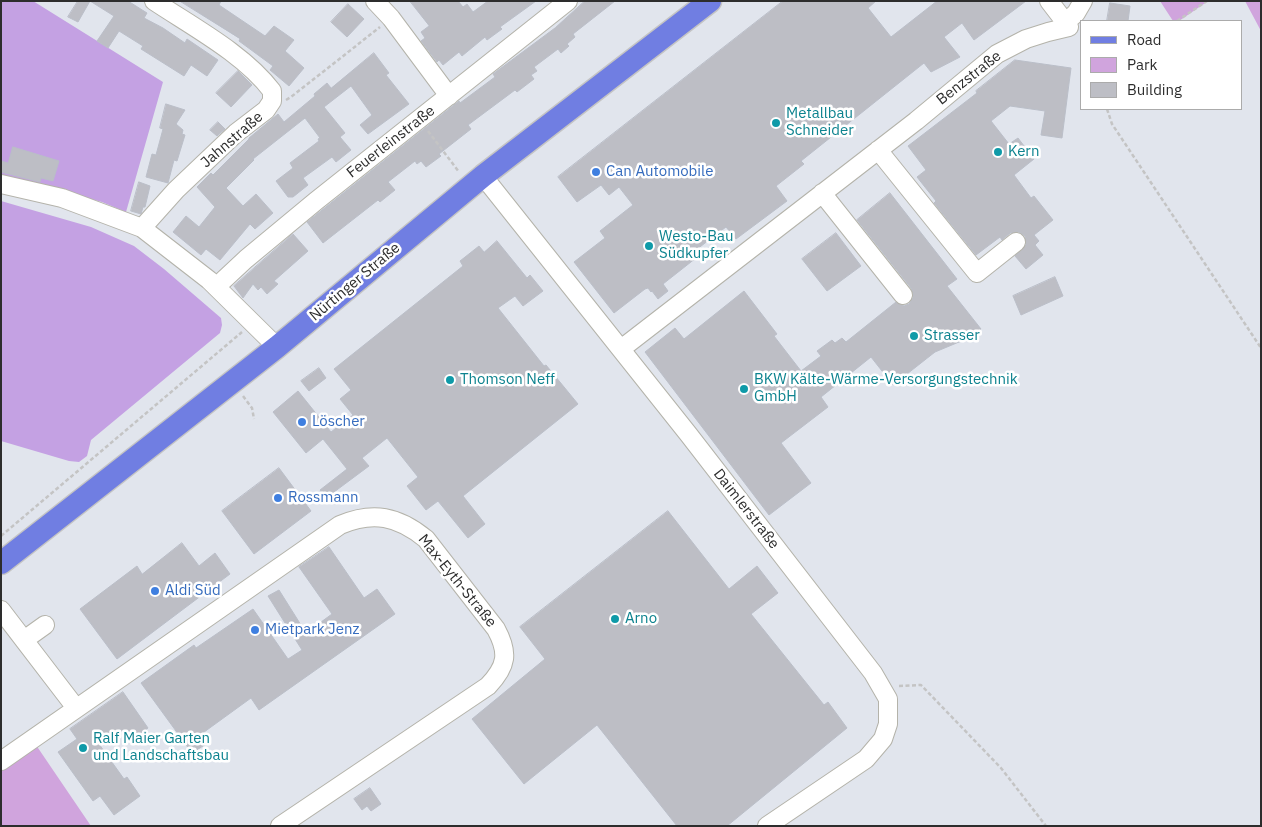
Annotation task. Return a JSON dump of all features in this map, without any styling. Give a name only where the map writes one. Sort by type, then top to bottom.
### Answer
[{"type":"main road","name":"Nürtinger Straße","points":[[1,563],[276,347],[477,182],[710,1]]},
{"type":"street","name":"Jahnstraße","points":[[142,228],[176,190],[236,133],[266,110],[272,101],[272,91],[254,71],[222,45],[154,1]]},
{"type":"street","name":"Feuerleinstraße","points":[[216,287],[253,253],[316,201],[568,1]]},
{"type":"street","points":[[1049,1],[1066,22],[1076,13],[1084,1]]},
{"type":"street","points":[[377,2],[449,96]]},
{"type":"street","name":"Benzstraße","points":[[620,349],[878,150],[997,54],[1026,39],[1069,27],[1066,22]]},
{"type":"street","points":[[878,150],[977,273],[1016,242]]},
{"type":"street","name":"Daimlerstraße","points":[[477,182],[620,349],[720,487],[877,689],[888,699],[888,724],[883,739],[875,750],[866,759],[767,826]]},
{"type":"street","points":[[1,184],[62,198],[142,228],[216,287],[276,347]]},
{"type":"street","points":[[822,193],[903,295]]},
{"type":"street","name":"Max-Eyth-Straße","points":[[1,761],[340,525],[354,519],[370,516],[384,518],[415,529],[436,551],[496,629],[503,642],[505,654],[499,674],[488,686],[280,826]]},
{"type":"street","points":[[1,610],[76,708]]},
{"type":"street","points":[[24,640],[45,625]]},
{"type":"path","points":[[1178,20],[1207,1]]},
{"type":"path","points":[[272,101],[281,101],[292,97],[391,18]]},
{"type":"path","points":[[1107,110],[1112,124],[1261,348]]},
{"type":"path","points":[[419,120],[477,182]]},
{"type":"path","points":[[1,536],[253,323]]},
{"type":"path","points":[[243,395],[252,408],[254,419]]},
{"type":"path","points":[[877,689],[921,685],[1001,768],[1046,826]]},
{"type":"green space","points":[[1160,1],[1208,1],[1180,20],[1172,20]]},
{"type":"green space","points":[[1245,1],[1261,1],[1261,31]]},
{"type":"green space","points":[[36,745],[91,826],[1,826],[1,769]]},
{"type":"shaded area","points":[[1,1],[33,1],[163,82],[126,212],[102,202],[1,175]]},
{"type":"shaded area","points":[[1,201],[91,227],[134,246],[221,318],[220,333],[91,440],[87,456],[79,462],[69,461],[1,441]]},
{"type":"building","points":[[78,1],[90,1],[78,22],[68,17]]},
{"type":"building","points":[[90,1],[128,1],[147,13],[144,18],[185,43],[187,39],[218,60],[207,76],[191,65],[184,76],[141,49],[143,46],[119,31],[108,48],[97,41],[114,16]]},
{"type":"building","points":[[180,1],[221,1],[219,5],[265,36],[274,26],[294,40],[285,51],[304,68],[289,86],[270,70],[273,66],[239,41],[240,39]]},
{"type":"building","points":[[410,1],[458,1],[463,7],[467,4],[473,12],[488,1],[536,1],[500,27],[502,29],[487,40],[485,37],[462,56],[459,52],[443,65],[439,60],[437,62],[421,41],[425,38],[421,32],[429,26]]},
{"type":"building","points":[[585,1],[615,1],[573,34],[575,37],[561,53],[558,49],[534,67],[537,71],[531,75],[534,79],[517,92],[515,90],[468,125],[471,129],[439,154],[441,156],[426,167],[421,161],[417,164],[415,161],[388,182],[395,190],[380,202],[378,200],[323,243],[307,222],[459,101],[460,103],[495,77],[493,74],[555,28]]},
{"type":"building","points":[[783,1],[876,1],[868,8],[891,37],[937,1],[1026,1],[974,40],[962,23],[944,37],[960,57],[931,72],[924,63],[801,161],[804,164],[776,186],[787,201],[736,239],[726,227],[692,253],[696,258],[663,284],[668,291],[658,299],[648,288],[614,313],[574,262],[605,238],[600,231],[633,205],[619,187],[609,195],[601,185],[577,202],[558,177]]},
{"type":"building","points":[[1110,3],[1130,6],[1128,20],[1107,20]]},
{"type":"building","points":[[348,4],[364,19],[347,37],[331,22]]},
{"type":"building","points":[[374,53],[389,73],[386,75],[409,104],[368,134],[360,125],[372,115],[351,86],[324,107],[345,133],[340,137],[351,150],[336,162],[332,157],[303,178],[308,185],[293,197],[288,197],[276,181],[293,168],[290,163],[319,141],[318,139],[320,138],[305,118],[253,159],[226,188],[243,206],[256,194],[273,213],[255,229],[250,224],[220,260],[206,249],[201,255],[173,232],[186,216],[199,227],[215,207],[197,187],[211,173],[213,175],[249,138],[278,114],[284,122],[315,96],[314,94],[327,83],[331,88]]},
{"type":"building","points":[[1015,60],[1071,68],[1062,138],[1041,135],[1045,111],[1010,106],[991,121],[1009,144],[1018,138],[1034,159],[1014,175],[1031,198],[1034,196],[1053,220],[1034,235],[1039,241],[1035,245],[1043,255],[1026,269],[1015,256],[1026,245],[1025,236],[1019,232],[1010,233],[1002,240],[1000,237],[976,255],[934,203],[936,201],[917,177],[926,170],[908,146],[977,93],[976,91]]},
{"type":"building","points":[[238,71],[252,85],[231,107],[216,93]]},
{"type":"building","points":[[166,104],[185,110],[176,124],[183,130],[182,134],[185,135],[177,161],[174,160],[168,183],[146,177],[152,154],[156,155],[163,129],[160,128]]},
{"type":"building","points":[[218,122],[225,129],[217,136],[210,130]]},
{"type":"building","points":[[13,147],[59,161],[53,181],[41,178],[40,182],[1,172],[1,161],[8,163]]},
{"type":"building","points":[[139,182],[150,186],[145,207],[143,207],[141,214],[131,211]]},
{"type":"building","points":[[890,193],[957,279],[947,286],[981,329],[971,337],[935,352],[893,385],[871,357],[821,397],[828,407],[781,443],[811,483],[769,515],[645,352],[675,328],[684,339],[744,291],[777,334],[774,336],[801,371],[821,356],[817,351],[832,340],[835,343],[842,338],[846,342],[896,302],[904,306],[909,304],[913,298],[911,288],[857,220]]},
{"type":"building","points":[[836,233],[861,266],[827,291],[802,259]]},
{"type":"building","points":[[293,234],[308,251],[274,281],[278,284],[267,294],[261,287],[258,290],[253,284],[243,298],[234,286]]},
{"type":"building","name":"Thomson Neff","points":[[497,241],[527,278],[530,275],[543,291],[523,306],[515,296],[498,308],[544,366],[546,365],[578,404],[463,496],[485,524],[468,538],[438,501],[426,510],[407,486],[418,477],[387,438],[362,458],[369,466],[326,498],[320,490],[347,469],[323,439],[306,453],[273,412],[298,391],[331,432],[353,415],[340,399],[351,390],[334,369],[463,266],[460,261],[479,246],[484,252]]},
{"type":"building","points":[[1055,277],[1063,296],[1021,315],[1013,296]]},
{"type":"building","points":[[319,368],[326,378],[309,391],[301,381]]},
{"type":"building","points":[[279,468],[311,511],[254,554],[222,511]]},
{"type":"building","points":[[668,511],[729,589],[757,566],[778,593],[751,614],[824,705],[828,702],[847,728],[727,826],[677,826],[597,725],[524,784],[472,719],[545,659],[520,627]]},
{"type":"building","name":"Aldi Süd","points":[[182,543],[199,566],[215,553],[230,574],[117,659],[80,609],[137,566],[142,574]]},
{"type":"building","points":[[329,547],[364,598],[377,589],[395,614],[259,710],[251,698],[200,735],[206,744],[192,753],[141,683],[194,645],[196,648],[253,609],[288,659],[302,650],[268,596],[279,590],[306,633],[332,614],[299,567]]},
{"type":"building","name":"Ralf Maier Garten und Landschaftsbau","points":[[123,692],[148,728],[129,742],[120,729],[99,744],[124,779],[127,777],[140,796],[114,815],[100,796],[93,801],[58,752],[77,739],[70,729]]},
{"type":"building","points":[[370,788],[381,804],[371,811],[367,806],[362,810],[354,799]]},
{"type":"place","name":"Metallbau Schneider","points":[[776,123]]},
{"type":"place","name":"Kern","points":[[998,152]]},
{"type":"place","name":"Can Automobile","points":[[596,172]]},
{"type":"place","name":"Westo-Bau Südkupfer","points":[[649,246]]},
{"type":"place","name":"Strasser","points":[[914,336]]},
{"type":"place","name":"Thomson Neff","points":[[450,380]]},
{"type":"place","name":"BKW Kälte-Wärme-Versorgungstechnik GmbH","points":[[744,389]]},
{"type":"place","name":"Löscher","points":[[302,422]]},
{"type":"place","name":"Rossmann","points":[[278,498]]},
{"type":"place","name":"Aldi Süd","points":[[155,591]]},
{"type":"place","name":"Arno","points":[[615,619]]},
{"type":"place","name":"Mietpark Jenz","points":[[255,630]]},
{"type":"place","name":"Ralf Maier Garten und Landschaftsbau","points":[[83,748]]}]
